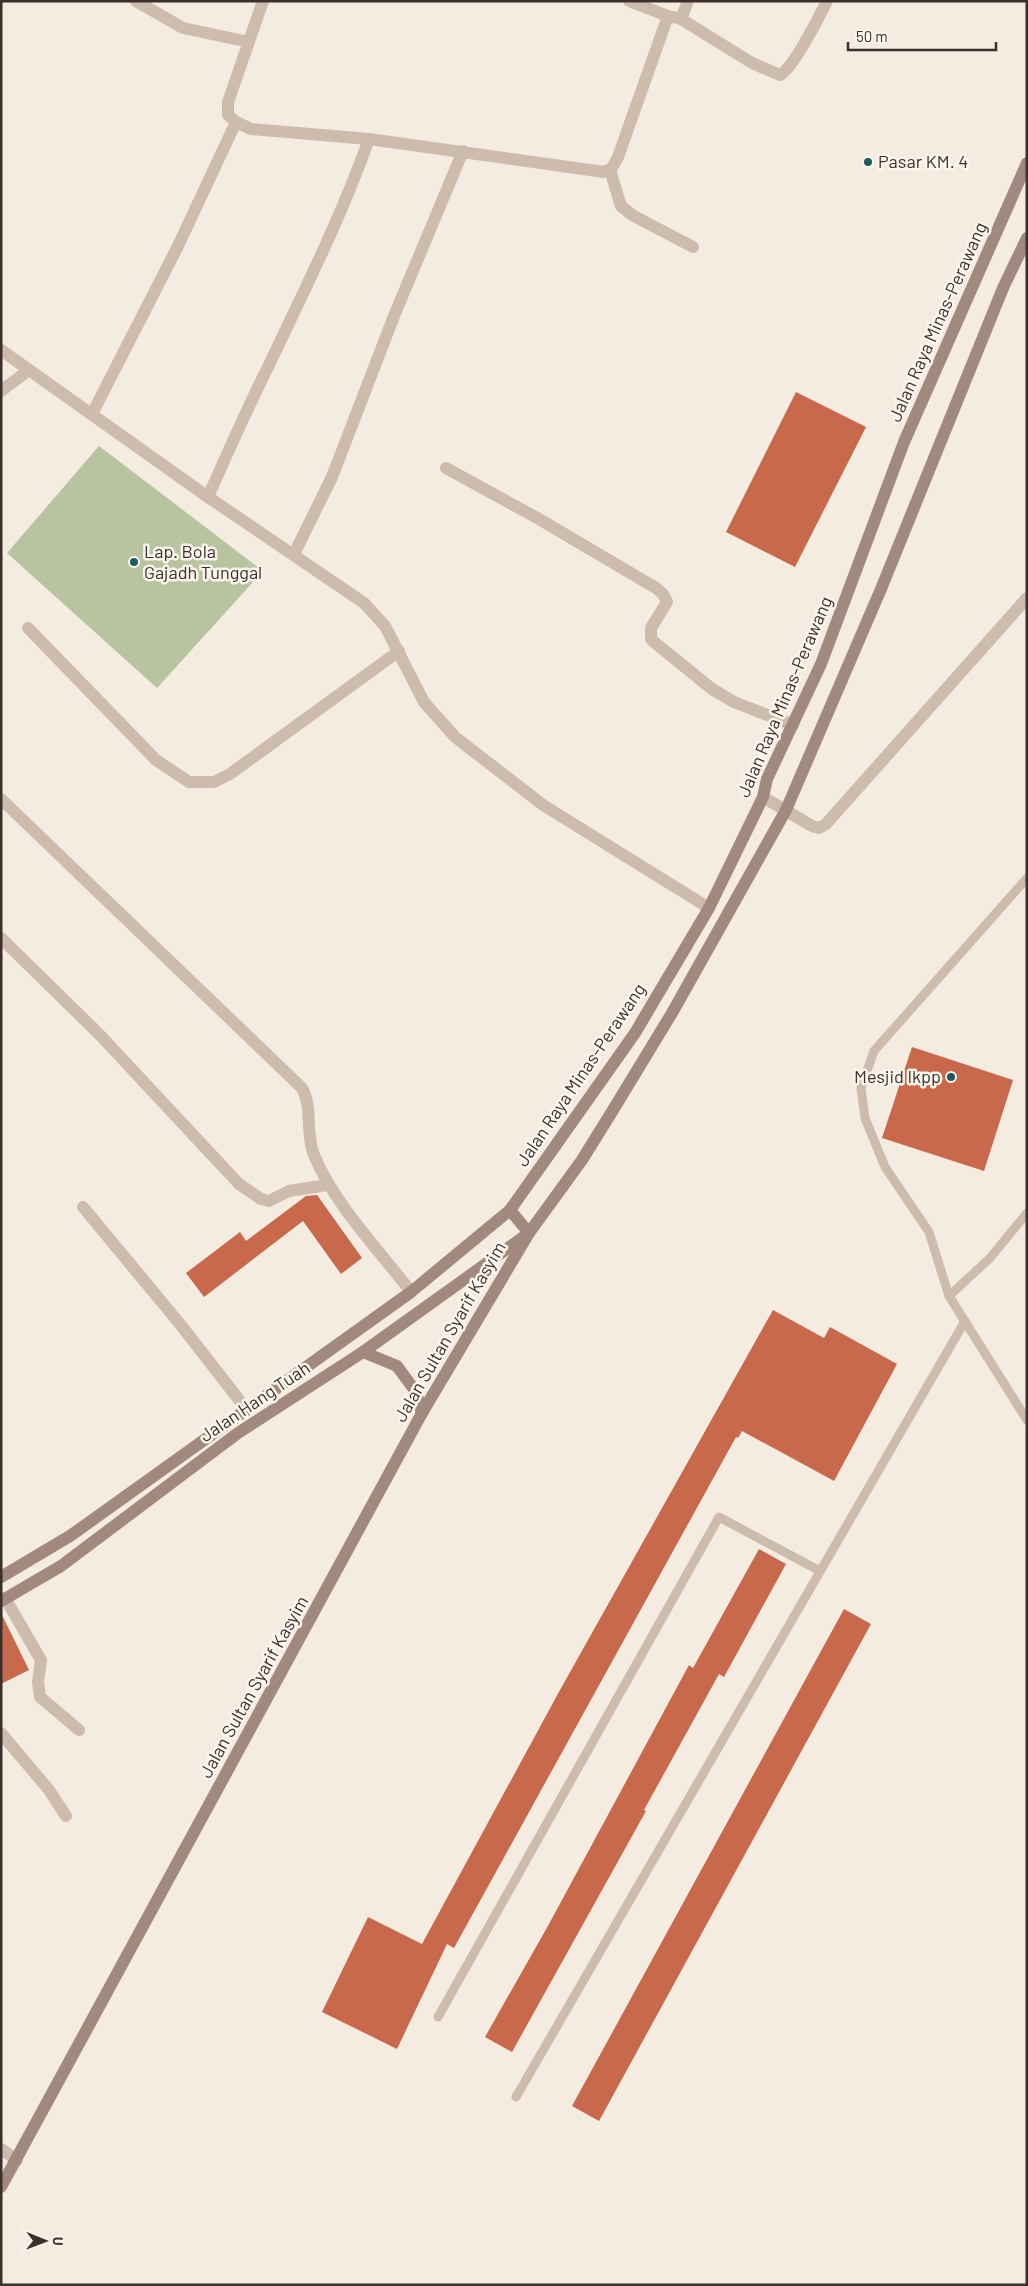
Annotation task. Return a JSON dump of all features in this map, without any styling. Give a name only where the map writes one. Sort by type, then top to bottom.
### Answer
[{"type":"main road","name":"Jalan Raya Minas-Perawang","points":[[510,1210],[635,1033],[708,908],[763,797],[767,779],[830,641],[904,442],[1027,163]]},
{"type":"main road","points":[[529,1233],[582,1160],[672,1013],[786,810],[881,589],[1003,288],[1027,238]]},
{"type":"main road","name":"Jalan Sultan Syarif Kasyim","points":[[1,2187],[422,1413],[529,1233],[510,1210]]},
{"type":"main road","name":"Jalan Hang Tuah","points":[[1,1577],[70,1536],[412,1292],[510,1210]]},
{"type":"main road","name":"Jalan Hang Tuah","points":[[3,1599],[61,1566],[238,1433],[363,1352],[529,1233]]},
{"type":"main road","points":[[363,1352],[397,1366],[416,1392],[422,1413]]},
{"type":"street","points":[[136,1],[183,28],[249,42]]},
{"type":"street","points":[[263,1],[227,106],[228,115],[236,122],[251,129],[369,139],[604,172],[610,170],[618,157],[668,16]]},
{"type":"street","points":[[629,1],[681,19],[752,63],[780,75],[788,68],[801,48],[828,1]]},
{"type":"street","points":[[681,19],[688,1]]},
{"type":"street","points":[[92,414],[178,246],[236,122]]},
{"type":"street","points":[[208,497],[266,370],[313,274],[353,183],[369,139]]},
{"type":"street","points":[[294,554],[332,476],[394,316],[463,151]]},
{"type":"street","points":[[610,170],[622,206],[632,215],[693,247]]},
{"type":"street","points":[[1,350],[208,497],[364,603],[385,626],[400,651],[424,702],[455,737],[543,805],[708,908]]},
{"type":"street","points":[[1,391],[29,370]]},
{"type":"street","points":[[446,468],[539,519],[656,588],[663,594],[667,602],[651,628],[652,640],[712,689],[734,702],[793,725]]},
{"type":"street","points":[[763,797],[812,826],[819,828],[828,823],[1027,598]]},
{"type":"street","points":[[28,628],[156,760],[183,779],[191,782],[214,782],[230,774],[400,651]]},
{"type":"street","points":[[1,798],[302,1088],[307,1099],[311,1146],[327,1185],[412,1292]]},
{"type":"street","points":[[1,938],[99,1034],[239,1184],[260,1199],[269,1201],[289,1191],[327,1185]]},
{"type":"street","points":[[83,1207],[180,1324],[247,1410]]},
{"type":"street","points":[[3,1599],[42,1660],[38,1682],[40,1697],[79,1730]]},
{"type":"street","points":[[1,1734],[49,1790],[66,1816]]},
{"type":"street","points":[[1,2149],[17,2160]]},
{"type":"lane","points":[[1027,878],[874,1051],[861,1088],[865,1118],[885,1167],[929,1232],[949,1296],[1027,1420]]},
{"type":"lane","points":[[949,1296],[990,1258],[1027,1213]]},
{"type":"lane","points":[[516,2097],[965,1321]]},
{"type":"lane","points":[[438,2017],[720,1517],[820,1571]]},
{"type":"green space","name":"Lap. Bola Gajadh Tunggal","points":[[99,446],[263,571],[157,688],[7,553]]},
{"type":"building","points":[[796,392],[866,427],[795,567],[726,532]]},
{"type":"building","points":[[912,1047],[1013,1080],[984,1171],[882,1138]]},
{"type":"building","points":[[317,1195],[362,1258],[341,1274],[303,1221],[204,1297],[186,1273],[240,1232],[246,1241],[306,1196]]},
{"type":"building","points":[[773,1310],[824,1338],[830,1327],[897,1364],[834,1481],[742,1431],[738,1438],[736,1437],[454,1948],[447,1944],[397,2049],[322,2012],[368,1917],[422,1944],[560,1690]]},
{"type":"building","points":[[759,1549],[786,1564],[724,1677],[719,1674],[644,1810],[646,1811],[512,2052],[485,2037],[549,1924],[689,1665],[693,1668]]},
{"type":"building","points":[[844,1609],[871,1624],[599,2121],[572,2106]]},
{"type":"building","points":[[1,1613],[29,1670],[1,1684]]},
{"type":"place","name":"Pasar KM. 4","points":[[868,162]]},
{"type":"place","name":"Lap. Bola Gajadh Tunggal","points":[[134,562]]},
{"type":"place","name":"Mesjid Ikpp","points":[[951,1077]]}]
